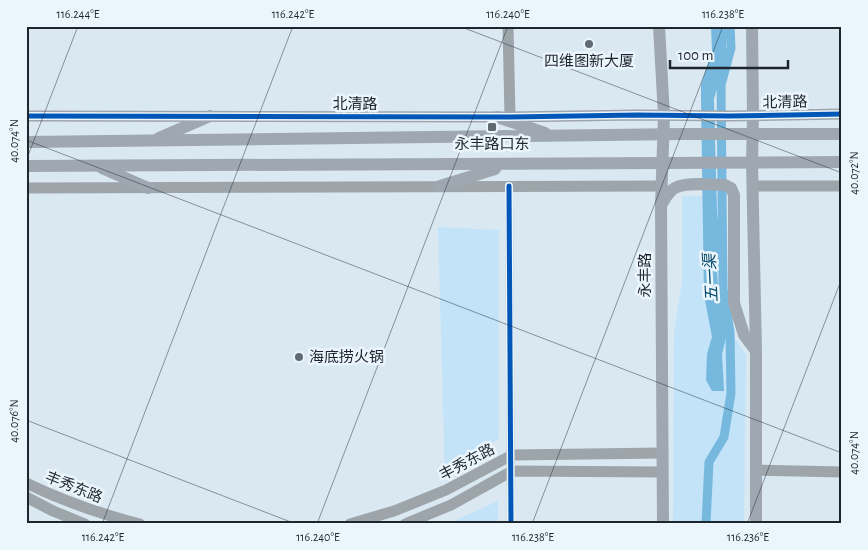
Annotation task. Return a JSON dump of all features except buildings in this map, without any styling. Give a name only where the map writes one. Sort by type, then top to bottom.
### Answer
[{"type":"main road","name":"永丰路","points":[[659,26],[664,116],[662,135],[662,524]]},
{"type":"main road","points":[[752,26],[756,524]]},
{"type":"main road","points":[[154,140],[210,116]]},
{"type":"main road","points":[[503,117],[555,136]]},
{"type":"main road","points":[[26,142],[683,134],[842,134]]},
{"type":"main road","points":[[26,166],[842,162]]},
{"type":"main road","points":[[440,186],[509,165]]},
{"type":"main road","points":[[97,166],[148,188]]},
{"type":"main road","points":[[662,205],[669,193],[676,187],[685,185],[725,185],[731,188],[734,195],[734,303],[744,335],[756,351]]},
{"type":"street","points":[[503,117],[508,26]]},
{"type":"street","name":"北清路","points":[[26,116],[503,117],[842,114]]},
{"type":"street","points":[[509,186],[511,524]]},
{"type":"street","points":[[26,188],[662,186]]},
{"type":"street","points":[[752,186],[842,186]]},
{"type":"street","name":"丰秀东路","points":[[350,524],[394,511],[446,490],[512,455],[662,453]]},
{"type":"street","points":[[756,470],[842,472]]},
{"type":"street","name":"丰秀东路","points":[[405,524],[451,505],[512,472],[662,472]]},
{"type":"street","name":"丰秀东路","points":[[26,483],[78,506],[106,516],[140,524]]},
{"type":"street","name":"丰秀东路","points":[[26,497],[85,524]]},
{"type":"shaded area","points":[[682,196],[722,197],[732,334],[746,355],[744,524],[673,524],[674,332],[682,282]]},
{"type":"shaded area","points":[[438,227],[499,230],[499,438],[445,479]]},
{"type":"shaded area","points":[[498,501],[498,524],[456,524],[456,520]]},
{"type":"water","points":[[711,26],[726,26],[726,57],[714,99],[717,212],[721,246],[716,263],[719,295],[728,330],[722,354],[724,391],[712,391],[706,380],[707,354],[712,337],[704,295],[701,85],[712,51]]},
{"type":"waterway","name":"五一渠","points":[[706,524],[709,462],[724,437],[731,393],[730,332],[723,289],[721,85],[731,48],[730,26]]},
{"type":"cycle path","points":[[26,116],[510,117],[842,114]]},
{"type":"cycle path","points":[[509,186],[511,524]]},
{"type":"place","name":"四维图新大厦","points":[[589,44]]},
{"type":"place","name":"永丰路口东","points":[[492,127]]},
{"type":"place","name":"海底捞火锅","points":[[299,357]]}]
